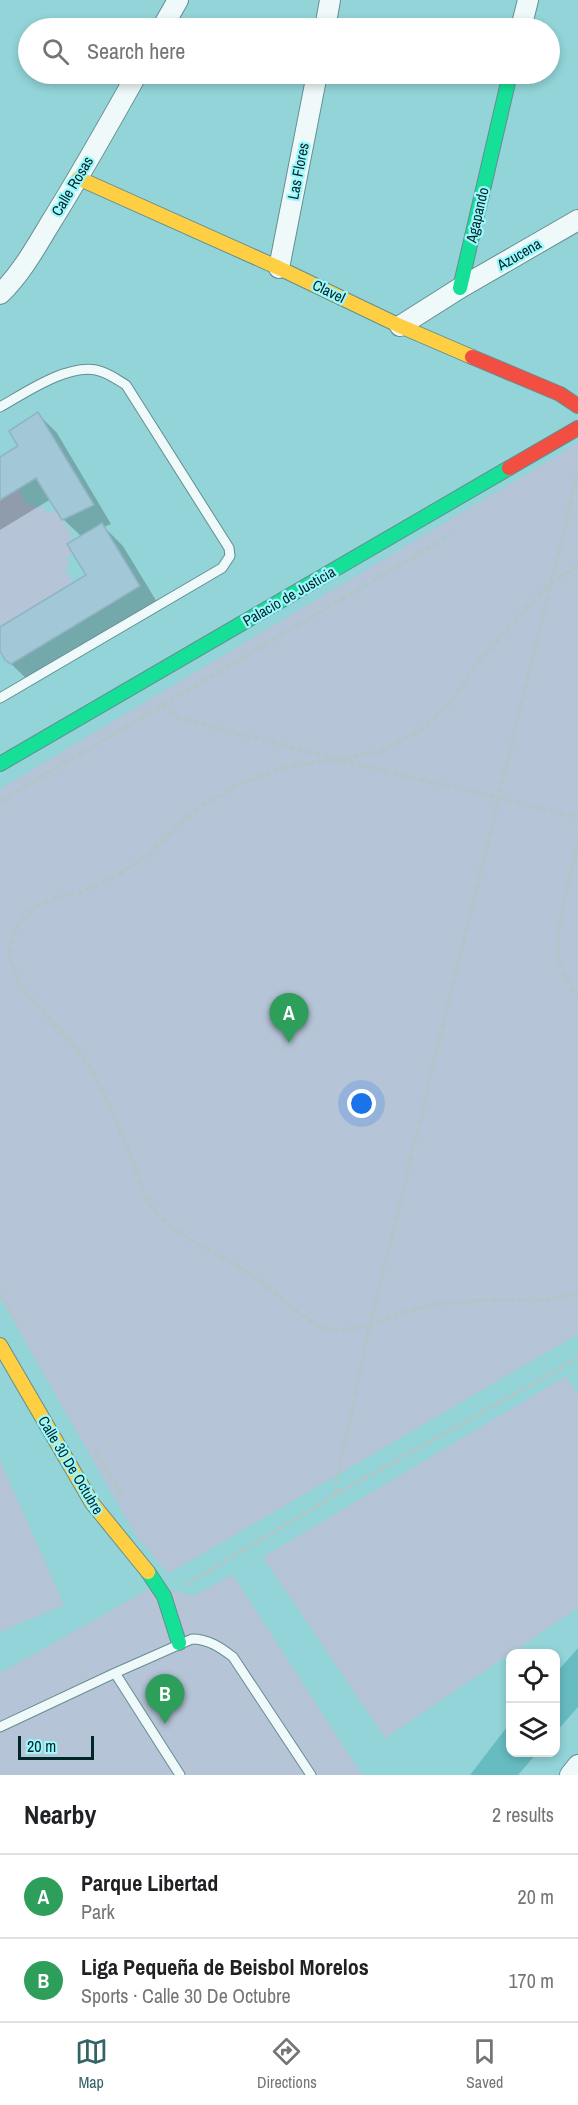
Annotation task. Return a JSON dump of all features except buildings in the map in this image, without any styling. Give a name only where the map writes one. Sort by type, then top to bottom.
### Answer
[{"type":"street","points":[[168,18],[178,0]]},
{"type":"street","points":[[327,18],[330,0]]},
{"type":"street","points":[[524,18],[528,0]]},
{"type":"street","name":"Calle Rosas","points":[[0,294],[10,285],[30,257],[131,84]]},
{"type":"street","name":"Las Flores","points":[[279,268],[315,84]]},
{"type":"street","name":"Agapando","points":[[460,288],[508,84]]},
{"type":"street","name":"Clavel","points":[[78,178],[279,268],[400,326],[560,394],[578,406]]},
{"type":"street","name":"Azucena","points":[[460,288],[578,220]]},
{"type":"street","points":[[400,326],[460,288]]},
{"type":"street","name":"Palacio de Justicia","points":[[0,764],[578,428]]},
{"type":"street","name":"Calle 30 De Octubre","points":[[0,1346],[92,1503],[165,1596],[179,1643]]},
{"type":"street","points":[[570,1775],[578,1765]]},
{"type":"lane","points":[[0,407],[55,377],[69,372],[83,369],[111,375],[126,385],[229,548],[230,556],[222,568],[214,573],[0,698]]},
{"type":"lane","points":[[0,1727],[179,1643],[200,1639],[219,1646],[233,1658],[311,1775]]},
{"type":"lane","points":[[115,1673],[180,1775]]},
{"type":"path","points":[[337,1494],[336,1483],[370,1325],[578,472]]},
{"type":"path","points":[[0,801],[456,532]]},
{"type":"path","points":[[578,567],[550,583],[471,671],[452,701],[422,730],[380,752],[286,767],[241,783],[201,806],[146,857],[121,873],[81,892],[56,898],[35,907],[19,923],[10,944],[11,961],[21,987],[87,1060],[105,1095],[142,1189],[152,1208],[171,1228],[259,1279],[294,1310],[321,1328],[342,1330],[370,1325],[436,1304],[488,1300],[538,1301],[578,1294]]},
{"type":"path","points":[[145,680],[161,706],[178,718],[578,817]]},
{"type":"path","points":[[578,839],[557,936],[558,958],[562,974],[578,996]]},
{"type":"path","points":[[0,1294],[19,1325]]},
{"type":"path","points":[[179,1586],[186,1585],[337,1494],[578,1358]]},
{"type":"path","points":[[93,1448],[124,1499]]},
{"type":"shaded area","points":[[578,443],[578,1334],[168,1574],[136,1536],[0,1297],[0,789]]},
{"type":"shaded area","points":[[18,490],[28,505],[33,505],[37,509],[44,506],[47,513],[56,510],[73,536],[67,544],[73,554],[66,558],[70,565],[65,569],[74,583],[0,627],[0,501]]},
{"type":"shaded area","points":[[566,1376],[578,1395],[578,1608],[517,1649],[506,1649],[506,1656],[385,1738],[263,1557]]},
{"type":"shaded area","points":[[0,1460],[64,1605],[0,1632]]},
{"type":"shaded area","points":[[233,1575],[362,1775],[0,1775],[0,1673],[156,1585],[193,1596]]},
{"type":"water","points":[[578,1648],[578,1707],[560,1727],[560,1703],[560,1668]]},
{"type":"water","points":[[506,1728],[506,1757],[534,1757],[518,1775],[470,1775]]},
{"type":"traffic: fast","points":[[460,288],[508,84]]},
{"type":"traffic: fast","points":[[0,764],[509,468]]},
{"type":"traffic: fast","points":[[148,1572],[164,1596],[179,1643]]},
{"type":"traffic: slow","points":[[78,178],[472,357]]},
{"type":"traffic: slow","points":[[0,1345],[92,1503],[148,1572]]},
{"type":"traffic: jam","points":[[472,357],[560,394],[578,406]]},
{"type":"traffic: jam","points":[[509,468],[578,428]]},
{"type":"place","name":"Parque Libertad","points":[[289,1043]]},
{"type":"place","name":"Liga Pequeña de Beisbol Morelos","points":[[165,1724]]}]
